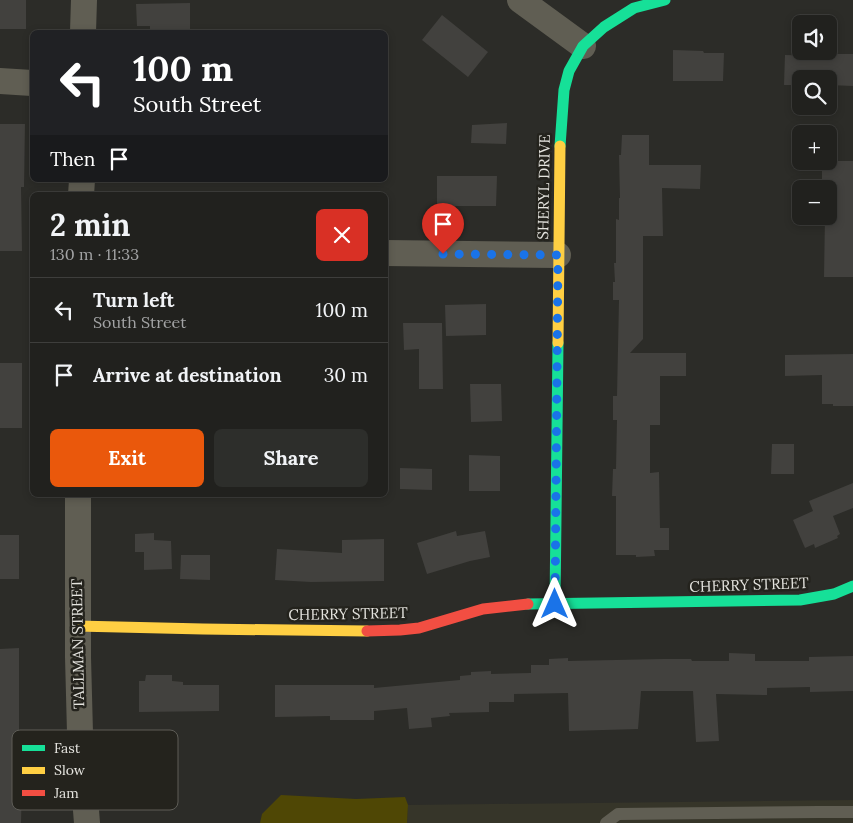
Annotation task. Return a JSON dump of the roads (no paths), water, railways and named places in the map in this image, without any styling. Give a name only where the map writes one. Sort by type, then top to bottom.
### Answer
[{"type":"street","points":[[84,0],[84,30]]},
{"type":"street","points":[[520,0],[583,46]]},
{"type":"street","name":"SHERYL DRIVE","points":[[555,604],[560,137],[564,90],[569,71],[583,46],[604,27],[634,8],[665,0]]},
{"type":"street","points":[[0,81],[30,82]]},
{"type":"street","points":[[388,253],[558,255]]},
{"type":"street","name":"TALLMAN STREET","points":[[78,497],[77,626],[80,730]]},
{"type":"street","name":"CHERRY STREET","points":[[77,626],[354,631],[400,630],[419,628],[484,609],[526,604],[800,600],[828,595],[853,586]]},
{"type":"street","name":"TALLMAN STREET","points":[[86,810],[87,823]]},
{"type":"lane","points":[[606,823],[618,814],[853,812]]}]
